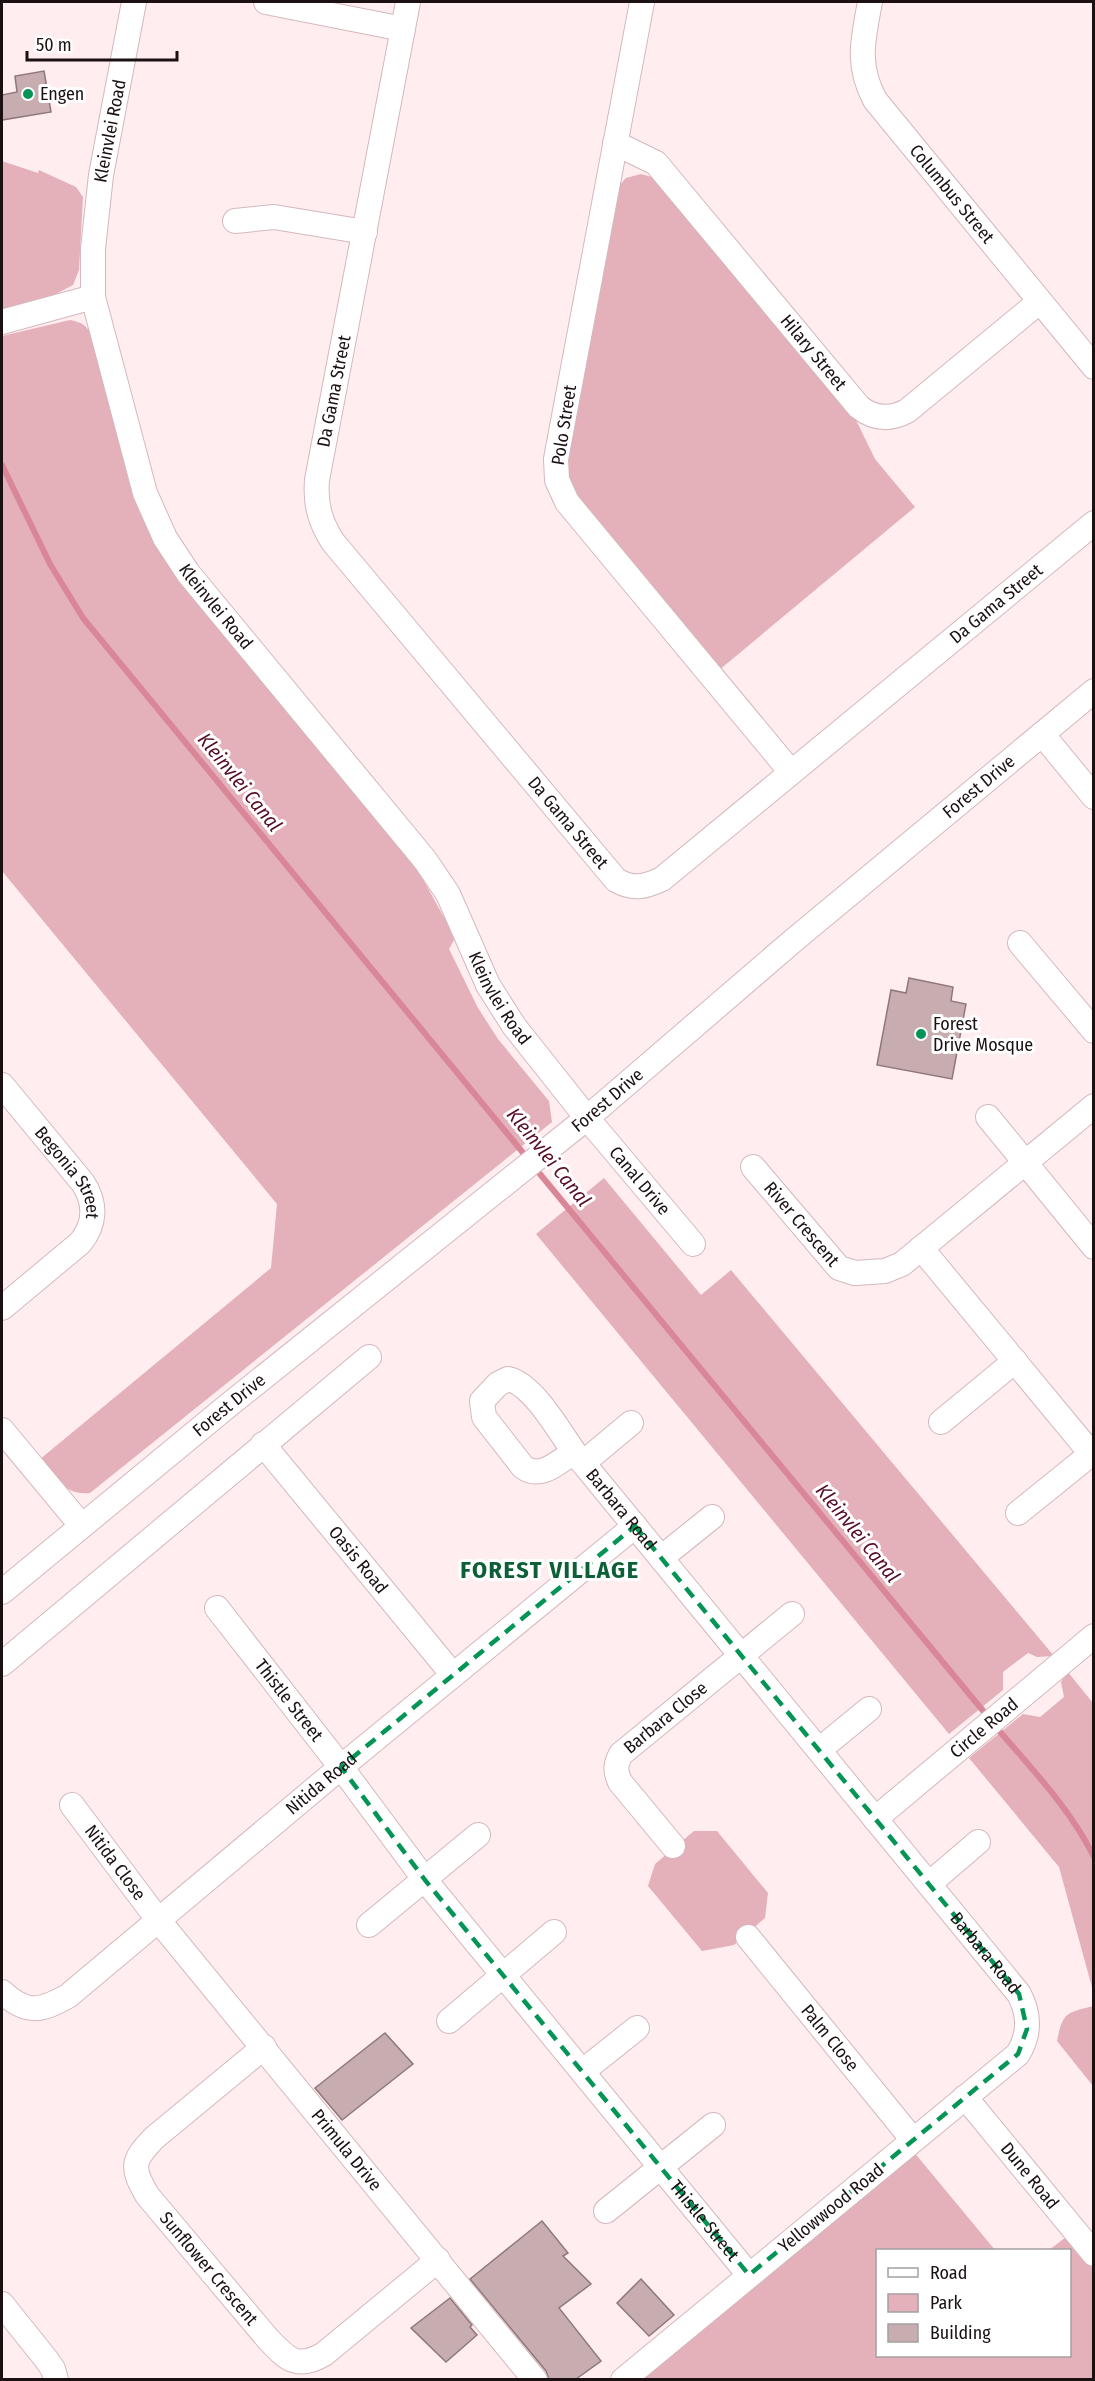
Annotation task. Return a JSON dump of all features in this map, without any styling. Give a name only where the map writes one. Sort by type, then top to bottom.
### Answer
[{"type":"street","name":"Kleinvlei Road","points":[[134,2],[101,175],[93,249],[93,297],[146,493],[165,538],[188,573],[425,860],[448,894],[478,965],[500,1005],[587,1118]]},
{"type":"street","points":[[266,2],[403,29]]},
{"type":"street","name":"Da Gama Street","points":[[408,2],[317,480],[316,493],[320,518],[333,542],[602,866],[624,885],[647,886],[662,879],[1094,523]]},
{"type":"street","name":"Polo Street","points":[[642,2],[556,459],[557,480],[567,502],[791,772]]},
{"type":"street","name":"Columbus Street","points":[[870,2],[862,46],[862,60],[864,74],[875,100],[1094,367]]},
{"type":"street","name":"Hilary Street","points":[[615,143],[656,163],[859,407],[873,416],[891,417],[907,411],[1039,302]]},
{"type":"street","points":[[234,221],[274,218],[365,232]]},
{"type":"street","points":[[2,322],[93,297]]},
{"type":"street","name":"Forest Drive","points":[[2,1592],[230,1404],[587,1118],[794,940],[1094,691]]},
{"type":"street","points":[[1042,734],[1094,797]]},
{"type":"street","points":[[1020,943],[1094,1031]]},
{"type":"street","name":"Begonia Street","points":[[2,1084],[82,1183],[92,1202],[93,1212],[89,1230],[80,1243],[2,1308]]},
{"type":"street","name":"River Crescent","points":[[753,1167],[835,1265],[855,1273],[885,1271],[902,1264],[1094,1106]]},
{"type":"street","points":[[988,1117],[1094,1247]]},
{"type":"street","name":"Canal Drive","points":[[587,1118],[693,1244]]},
{"type":"street","points":[[921,1248],[1092,1456],[1018,1512]]},
{"type":"street","points":[[2,1664],[369,1357]]},
{"type":"street","points":[[941,1422],[1015,1361]]},
{"type":"street","name":"Barbara Road","points":[[631,1423],[578,1457],[1019,1994],[1024,2005],[1028,2029]]},
{"type":"street","points":[[2,1430],[81,1526]]},
{"type":"street","name":"Oasis Road","points":[[263,1444],[453,1675]]},
{"type":"street","name":"Barbara Road","points":[[661,1558],[712,1517]]},
{"type":"street","name":"Nitida Road","points":[[2,1992],[10,2000],[29,2010],[47,2008],[68,1996],[634,1526]]},
{"type":"street","name":"Thistle Street","points":[[217,1608],[341,1767],[425,1880],[749,2275]]},
{"type":"street","points":[[741,1655],[792,1614]]},
{"type":"street","name":"Circle Road","points":[[875,1819],[1094,1636]]},
{"type":"street","name":"Barbara Close","points":[[674,1846],[620,1782],[616,1773],[616,1763],[621,1754],[741,1655]]},
{"type":"street","points":[[819,1750],[869,1709]]},
{"type":"street","name":"Nitida Close","points":[[72,1804],[159,1921]]},
{"type":"street","points":[[369,1925],[478,1835]]},
{"type":"street","points":[[929,1884],[978,1842]]},
{"type":"street","name":"Primula Drive","points":[[159,1921],[535,2379]]},
{"type":"street","points":[[449,2021],[554,1932]]},
{"type":"street","name":"Palm Close","points":[[748,1937],[913,2140]]},
{"type":"street","points":[[582,2071],[637,2028]]},
{"type":"street","name":"Yellowwood Road","points":[[623,2379],[1018,2054],[1028,2029]]},
{"type":"street","name":"Sunflower Crescent","points":[[264,2047],[139,2153],[136,2172],[147,2195],[268,2340],[294,2362],[313,2360],[324,2354],[438,2260]]},
{"type":"street","name":"Dune Road","points":[[965,2097],[1094,2254]]},
{"type":"street","name":"Thistle Street","points":[[606,2211],[713,2125]]},
{"type":"street","points":[[2,2304],[46,2359],[56,2379]]},
{"type":"highlighted area","points":[[635,1526],[1019,1994],[1027,2029],[1018,2054],[749,2275],[425,1880],[341,1767]]},
{"type":"green space","points":[[2,161],[38,173],[39,170],[76,187],[83,197],[79,270],[73,285],[54,295],[2,309]]},
{"type":"green space","points":[[641,174],[655,178],[854,416],[875,459],[915,507],[718,671],[571,494],[564,474],[615,190],[626,178]]},
{"type":"green space","points":[[70,320],[82,324],[91,334],[132,493],[159,549],[420,874],[451,930],[454,940],[449,949],[478,1008],[498,1039],[549,1101],[552,1122],[90,1493],[73,1491],[60,1484],[39,1460],[271,1268],[277,1204],[2,871],[2,336]]},
{"type":"green space","points":[[604,1178],[701,1295],[731,1270],[1054,1656],[1037,1657],[1028,1653],[1003,1672],[1003,1690],[949,1734],[536,1234]]},
{"type":"green space","points":[[1067,1671],[1093,1703],[1093,1991],[1059,1867],[969,1758],[1023,1714],[1040,1717],[1064,1697],[1061,1682]]},
{"type":"green space","points":[[694,1831],[717,1831],[768,1893],[765,1918],[734,1945],[702,1951],[648,1886],[655,1864]]},
{"type":"green space","points":[[1094,2006],[1093,2086],[1057,2041],[1061,2024],[1067,2015]]},
{"type":"green space","points":[[913,2151],[994,2249],[876,2249],[876,2357],[1071,2357],[1071,2249],[1050,2249],[1074,2231],[1093,2255],[1093,2379],[636,2380]]},
{"type":"building","points":[[44,71],[51,112],[2,120],[2,95],[17,92],[15,76]]},
{"type":"building","name":"Forest Drive Mosque","points":[[909,978],[953,987],[951,1001],[966,1004],[952,1079],[877,1065],[891,990],[906,993]]},
{"type":"building","points":[[385,2033],[413,2064],[342,2120],[315,2088]]},
{"type":"building","points":[[542,2221],[568,2253],[563,2256],[591,2284],[559,2308],[601,2361],[576,2379],[549,2379],[546,2371],[470,2279]]},
{"type":"building","points":[[641,2279],[674,2315],[649,2336],[617,2303]]},
{"type":"building","points":[[450,2298],[472,2325],[470,2327],[477,2335],[446,2362],[411,2328]]},
{"type":"waterway","name":"Kleinvlei Canal","points":[[2,465],[50,564],[83,618],[529,1160]]},
{"type":"waterway","name":"Kleinvlei Canal","points":[[535,1168],[989,1718]]},
{"type":"waterway","name":"Kleinvlei Canal","points":[[995,1726],[1061,1805],[1094,1857]]},
{"type":"place","name":"Engen","points":[[28,94]]},
{"type":"place","name":"Forest Drive Mosque","points":[[921,1034]]},
{"type":"district","name":"FOREST VILLAGE","points":[[550,1570]]}]
